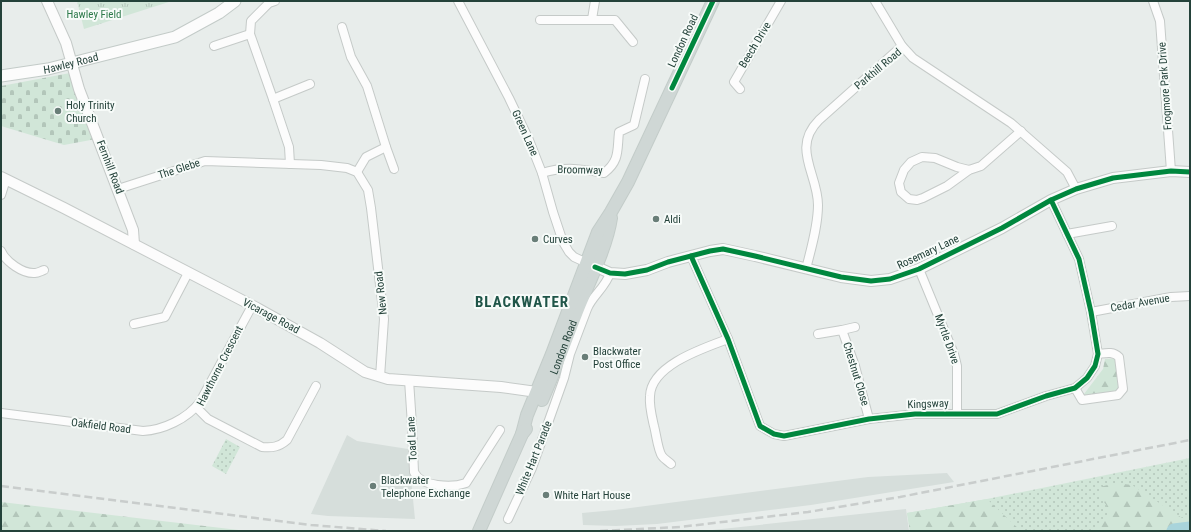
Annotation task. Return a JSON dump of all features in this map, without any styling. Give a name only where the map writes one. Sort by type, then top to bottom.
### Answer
[{"type":"main road","name":"Hawley Road","points":[[1,75],[48,69],[70,60],[111,48],[140,46],[175,37],[219,13],[235,1]]},
{"type":"main road","name":"London Road","points":[[546,394],[591,265],[609,228],[611,212],[638,162],[712,1]]},
{"type":"main road","name":"London Road","points":[[479,531],[522,434],[534,418],[546,394],[583,307],[591,265]]},
{"type":"street","name":"Fernhill Road","points":[[47,1],[66,43],[79,89],[134,230],[134,244]]},
{"type":"street","points":[[275,1],[269,3],[251,21],[250,34],[289,147],[290,164]]},
{"type":"street","name":"Green Lane","points":[[458,1],[509,98],[529,140],[542,173],[563,242],[574,257],[591,265]]},
{"type":"street","points":[[592,19],[595,1]]},
{"type":"street","name":"Beech Drive","points":[[740,88],[734,82],[744,62],[781,1]]},
{"type":"street","points":[[875,1],[902,46]]},
{"type":"street","name":"Frogmore Park Drive","points":[[1153,1],[1160,21],[1171,171]]},
{"type":"street","points":[[540,20],[614,20],[633,42]]},
{"type":"street","points":[[342,27],[351,57],[367,86],[394,170]]},
{"type":"street","points":[[214,46],[250,34]]},
{"type":"street","name":"Parkhill Road","points":[[806,269],[818,216],[818,203],[806,151],[806,137],[812,127],[819,120],[902,46],[912,58],[1021,131],[1067,172],[1076,188]]},
{"type":"street","name":"Broomway","points":[[542,173],[555,169],[573,168],[604,173],[612,167],[617,160],[619,132],[634,125],[645,79]]},
{"type":"street","points":[[273,99],[310,84]]},
{"type":"street","points":[[969,170],[935,158],[922,157],[911,162],[904,170],[899,183],[901,192],[909,199],[917,200],[947,186],[969,170],[981,166],[1006,146],[1021,131]]},
{"type":"street","points":[[357,172],[366,157],[386,147]]},
{"type":"street","name":"The Glebe","points":[[118,189],[205,161],[321,165],[347,168],[357,172]]},
{"type":"street","name":"Rosemary Lane","points":[[591,265],[610,273],[633,273],[691,256],[723,249],[841,277],[872,281],[890,279],[919,269],[1002,228],[1051,200],[1076,188],[1113,178],[1171,171],[1190,172]]},
{"type":"street","name":"New Road","points":[[357,172],[368,190],[384,319],[380,377]]},
{"type":"street","points":[[1,195],[3,178]]},
{"type":"street","name":"Vicarage Road","points":[[3,178],[64,208],[252,306],[320,343],[365,372],[380,377],[501,387],[546,394]]},
{"type":"street","points":[[1051,200],[1079,259],[1091,312],[1098,354],[1109,353],[1116,354],[1119,357],[1123,389],[1118,395],[1082,400],[1075,388]]},
{"type":"street","points":[[1067,234],[1112,226]]},
{"type":"street","points":[[1,251],[11,262],[25,271],[36,273],[44,270]]},
{"type":"street","name":"Kingsway","points":[[691,256],[728,339],[760,426],[774,434],[784,436],[869,419],[915,414],[997,414],[1046,396],[1075,388],[1087,378],[1095,366],[1098,354]]},
{"type":"street","name":"Myrtle Drive","points":[[919,269],[958,366],[957,414]]},
{"type":"street","points":[[134,324],[165,317],[188,273]]},
{"type":"street","points":[[583,307],[590,302],[608,280],[610,273]]},
{"type":"street","name":"Cedar Avenue","points":[[1091,312],[1190,296]]},
{"type":"street","name":"Hawthorne Crescent","points":[[252,306],[196,407],[208,420],[262,447],[272,448],[281,445],[287,440],[316,386]]},
{"type":"street","name":"Chestnut Close","points":[[818,334],[855,327]]},
{"type":"street","name":"Chestnut Close","points":[[842,330],[855,366],[869,419]]},
{"type":"street","points":[[671,464],[661,455],[652,416],[650,395],[654,381],[662,372],[675,362],[728,339]]},
{"type":"street","name":"Toad Lane","points":[[408,380],[414,472],[416,477],[426,483],[456,486],[466,483],[500,430]]},
{"type":"street","name":"White Hart Parade","points":[[508,519],[532,468],[546,394]]},
{"type":"street","name":"Oakfield Road","points":[[1,413],[143,431],[170,424],[186,415],[196,407]]},
{"type":"shaded area","points":[[347,435],[357,441],[408,449],[415,519],[311,514]]},
{"type":"shaded area","points":[[947,473],[954,482],[811,505],[657,524],[616,526],[583,525],[582,513],[868,477]]},
{"type":"shaded area","points":[[906,509],[909,531],[703,531]]},
{"type":"green space","name":"Hawley Field","points":[[77,1],[172,1],[84,29]]},
{"type":"green space","points":[[70,73],[96,139],[64,145],[1,126],[1,86]]},
{"type":"green space","points":[[1116,358],[1120,385],[1117,392],[1087,397],[1084,394],[1103,369],[1105,359]]},
{"type":"green space","points":[[226,439],[240,447],[226,474],[212,466]]},
{"type":"green space","points":[[1190,458],[1190,531],[910,531],[907,513],[987,499]]},
{"type":"green space","points":[[1115,483],[1132,485],[1182,518],[1190,516],[1190,531],[1094,531],[1108,517],[1107,506],[1101,498],[1100,487]]},
{"type":"green space","points":[[987,499],[1021,531],[910,531],[907,513]]},
{"type":"green space","points":[[1,502],[247,531],[1,531]]},
{"type":"waterway","points":[[1174,531],[1190,529]]},
{"type":"railway","points":[[600,531],[680,527],[808,512],[900,497],[1190,440]]},
{"type":"railway","points":[[1,486],[311,525],[386,531]]},
{"type":"cycle path","points":[[672,88],[713,1]]},
{"type":"cycle path","points":[[595,267],[610,273],[625,274],[647,270],[668,262],[723,249],[841,277],[871,281],[890,279],[919,269],[1002,228],[1051,200],[1076,189],[1113,178],[1171,171],[1190,172]]},
{"type":"cycle path","points":[[691,256],[728,339],[760,426],[774,434],[784,436],[869,419],[915,414],[997,414],[1046,396],[1075,388],[1087,378],[1095,366],[1098,354],[1091,312],[1079,259],[1051,200]]},
{"type":"place","name":"Holy Trinity Church","points":[[58,111]]},
{"type":"place","name":"Aldi","points":[[656,219]]},
{"type":"place","name":"Curves","points":[[535,239]]},
{"type":"place","name":"Blackwater Post Office","points":[[585,357]]},
{"type":"place","name":"Blackwater Telephone Exchange","points":[[373,486]]},
{"type":"place","name":"White Hart House","points":[[546,495]]},
{"type":"district","name":"BLACKWATER","points":[[522,302]]}]
